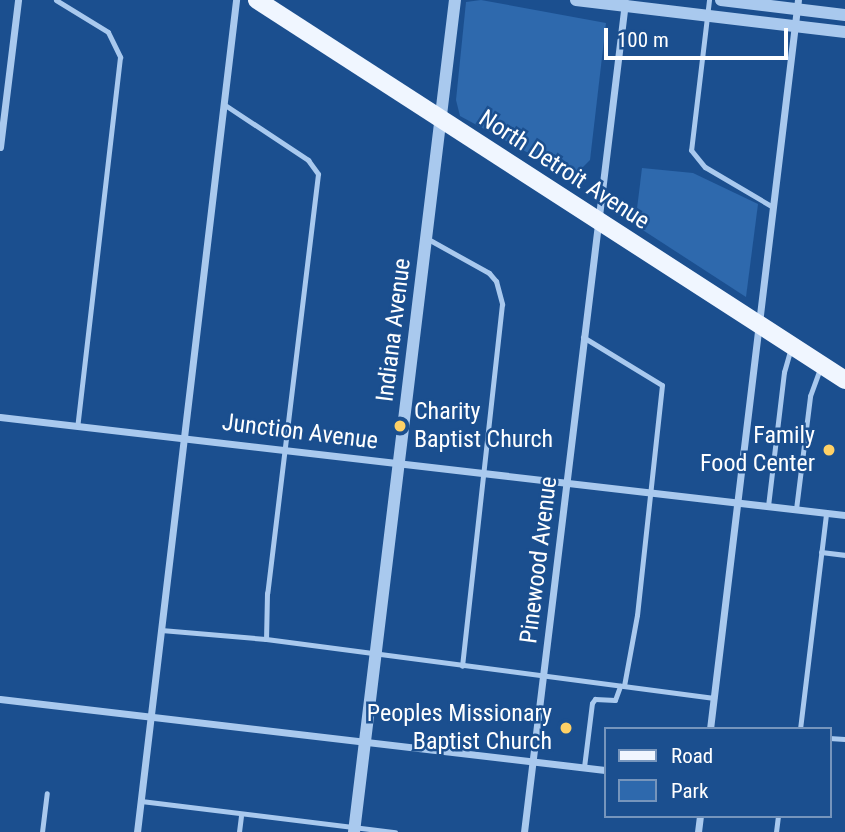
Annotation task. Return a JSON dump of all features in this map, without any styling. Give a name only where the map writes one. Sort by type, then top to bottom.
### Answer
[{"type":"main road","name":"North Detroit Avenue","points":[[257,0],[845,380]]},
{"type":"street","points":[[0,147],[18,0]]},
{"type":"street","points":[[137,832],[236,0]]},
{"type":"street","name":"Indiana Avenue","points":[[354,830],[455,0]]},
{"type":"street","points":[[576,0],[625,3],[707,16],[845,32]]},
{"type":"street","points":[[721,0],[798,5],[845,15]]},
{"type":"street","name":"Pinewood Avenue","points":[[524,832],[625,3]]},
{"type":"street","points":[[710,727],[798,5]]},
{"type":"street","name":"Junction Avenue","points":[[0,417],[845,515]]},
{"type":"street","points":[[0,699],[604,770]]},
{"type":"lane","points":[[56,0],[108,32],[120,57],[77,426]]},
{"type":"lane","points":[[709,0],[691,150],[705,167],[774,207]]},
{"type":"lane","points":[[225,105],[308,160],[318,174],[267,593],[266,639]]},
{"type":"lane","points":[[426,238],[489,273],[501,292],[500,353],[462,666]]},
{"type":"lane","points":[[583,337],[662,385],[651,493],[622,686],[615,700],[595,699],[592,703],[584,767]]},
{"type":"lane","points":[[768,506],[784,372],[792,344]]},
{"type":"lane","points":[[796,509],[810,396],[821,364]]},
{"type":"lane","points":[[800,727],[826,513]]},
{"type":"lane","points":[[821,552],[845,555]]},
{"type":"lane","points":[[161,630],[266,639],[714,698]]},
{"type":"lane","points":[[42,832],[47,793]]},
{"type":"lane","points":[[141,801],[354,830],[395,832]]},
{"type":"lane","points":[[239,832],[241,816]]},
{"type":"green space","points":[[481,0],[606,23],[590,160],[573,177],[460,116],[456,100],[466,2]]},
{"type":"green space","points":[[642,168],[693,173],[758,204],[746,297],[635,225]]},
{"type":"place","name":"Charity Baptist Church","points":[[400,426]]},
{"type":"place","name":"Family Food Center","points":[[829,450]]},
{"type":"place","name":"Peoples Missionary Baptist Church","points":[[566,728]]}]
